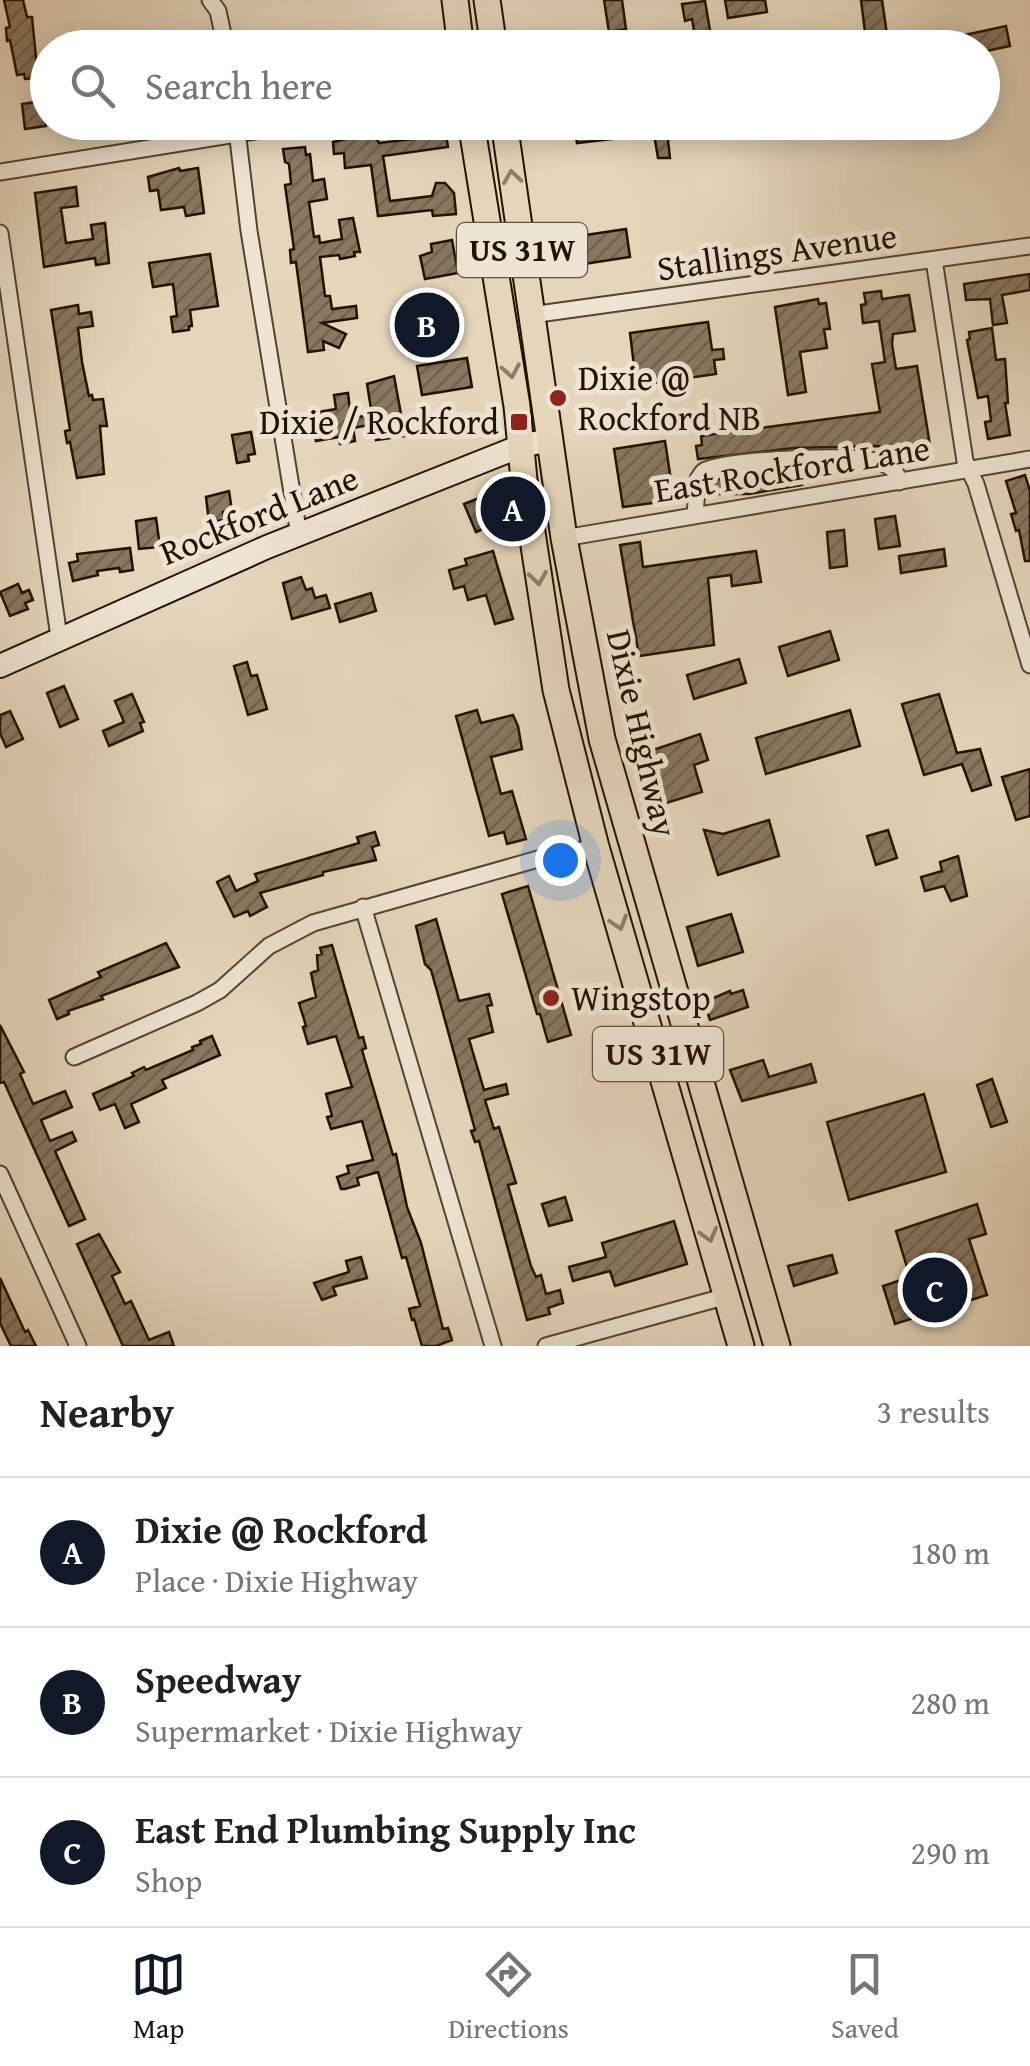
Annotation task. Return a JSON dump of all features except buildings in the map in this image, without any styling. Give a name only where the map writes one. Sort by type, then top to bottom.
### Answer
[{"type":"main road","points":[[455,0],[459,30]]},
{"type":"main road","points":[[487,0],[491,30]]},
{"type":"main road","name":"Dixie Highway","points":[[473,140],[556,690],[596,847],[741,1346]]},
{"type":"main road","name":"Dixie Highway","points":[[507,140],[564,538],[602,739],[777,1346]]},
{"type":"main road","name":"Rockford Lane","points":[[0,666],[298,535],[522,446],[550,440]]},
{"type":"main road","points":[[596,847],[616,849],[621,866],[640,875]]},
{"type":"main road","points":[[726,1296],[747,1300],[750,1312],[769,1318]]},
{"type":"street","points":[[210,0],[218,10],[222,30]]},
{"type":"street","points":[[0,172],[172,140]]},
{"type":"street","points":[[238,140],[298,535]]},
{"type":"street","points":[[0,232],[59,638]]},
{"type":"street","name":"Stallings Avenue","points":[[532,315],[1030,246]]},
{"type":"street","points":[[934,260],[960,432],[1030,665]]},
{"type":"street","points":[[695,514],[698,479],[710,469],[796,458],[865,459],[889,466],[898,474],[899,482]]},
{"type":"street","name":"East Rockford Lane","points":[[564,538],[1030,458]]},
{"type":"street","points":[[74,1057],[197,1004],[220,990],[269,946],[298,929],[545,857],[596,847]]},
{"type":"street","points":[[363,908],[493,1346]]},
{"type":"street","points":[[0,1174],[78,1346]]},
{"type":"street","points":[[546,1346],[726,1296]]},
{"type":"place","name":"Speedway","points":[[427,325]]},
{"type":"place","name":"Dixie @ Rockford NB","points":[[558,398]]},
{"type":"place","name":"Dixie / Rockford","points":[[519,422]]},
{"type":"place","name":"Dixie @ Rockford","points":[[513,509]]},
{"type":"place","name":"Wingstop","points":[[551,998]]},
{"type":"place","name":"East End Plumbing Supply Inc","points":[[935,1290]]}]
